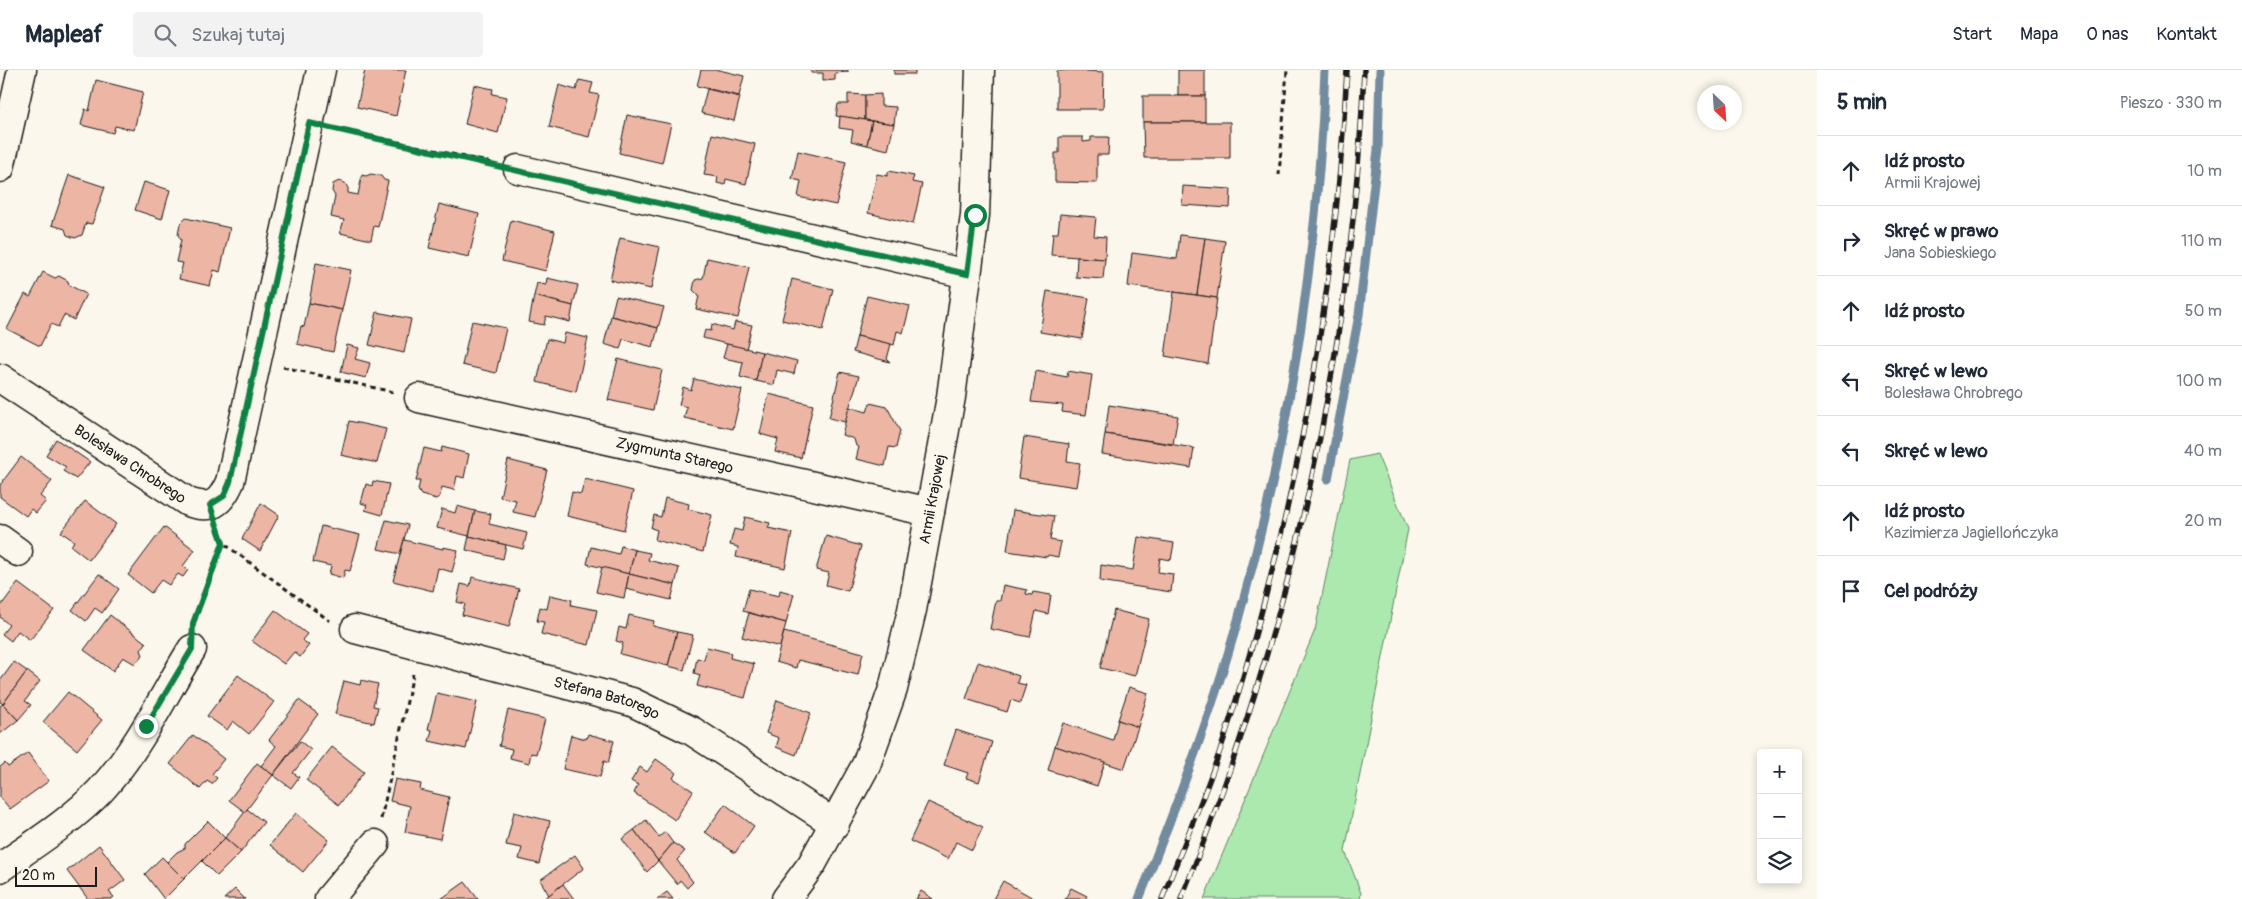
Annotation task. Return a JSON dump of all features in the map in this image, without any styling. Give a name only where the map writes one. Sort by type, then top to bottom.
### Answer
[{"type":"street","points":[[0,168],[22,70]]},
{"type":"street","points":[[210,505],[224,496],[230,482],[255,360],[321,70]]},
{"type":"street","name":"Armii Krajowej","points":[[786,899],[812,864],[866,765],[893,689],[912,610],[951,397],[975,215],[980,70]]},
{"type":"street","points":[[518,169],[967,274]]},
{"type":"street","name":"Bolesława Chrobrego","points":[[0,378],[188,502],[200,506],[210,505]]},
{"type":"street","name":"Zygmunta Starego","points":[[419,398],[930,512]]},
{"type":"street","name":"Stefana Batorego","points":[[355,629],[632,702],[692,731],[835,824]]},
{"type":"street","points":[[0,868],[75,814],[100,791],[146,726],[192,649]]},
{"type":"street","points":[[329,899],[376,844]]},
{"type":"path","points":[[1279,175],[1287,70]]},
{"type":"path","points":[[309,123],[518,169]]},
{"type":"path","points":[[255,360],[419,398]]},
{"type":"path","points":[[210,505],[223,543],[339,628],[355,629]]},
{"type":"path","points":[[192,649],[193,623],[223,543]]},
{"type":"path","points":[[376,844],[419,646]]},
{"type":"green space","points":[[1377,454],[1408,529],[1345,851],[1361,893],[1360,899],[1204,899],[1315,630],[1350,460]]},
{"type":"building","points":[[365,70],[406,70],[396,116],[357,107]]},
{"type":"building","points":[[701,70],[719,70],[744,76],[739,96],[697,86]]},
{"type":"building","points":[[811,70],[848,70],[848,72],[835,73],[835,80],[823,81],[823,73],[811,73]]},
{"type":"building","points":[[894,70],[915,70],[915,74],[894,74]]},
{"type":"building","points":[[1178,70],[1205,70],[1205,96],[1178,96]]},
{"type":"building","points":[[1057,71],[1104,72],[1103,109],[1057,109]]},
{"type":"building","points":[[96,80],[143,92],[134,130],[115,126],[113,133],[81,125],[85,109],[89,111]]},
{"type":"building","points":[[579,80],[593,83],[590,93],[599,95],[589,137],[549,127],[559,85],[576,90]]},
{"type":"building","points":[[474,85],[493,89],[492,94],[507,97],[498,133],[465,124]]},
{"type":"building","points":[[707,89],[740,97],[734,121],[701,113]]},
{"type":"building","points":[[848,94],[865,95],[865,120],[836,116],[838,104],[848,104]]},
{"type":"building","points":[[881,94],[881,106],[896,107],[894,124],[865,120],[865,95]]},
{"type":"building","points":[[1143,96],[1205,96],[1205,122],[1143,122]]},
{"type":"building","points":[[627,115],[671,124],[662,163],[619,153]]},
{"type":"building","points":[[840,116],[872,121],[867,145],[851,141],[853,130],[839,128]]},
{"type":"building","points":[[872,121],[894,124],[888,150],[867,145]]},
{"type":"building","points":[[1143,122],[1230,122],[1230,158],[1144,158]]},
{"type":"building","points":[[712,134],[755,144],[746,184],[726,179],[725,185],[717,183],[718,177],[704,175]]},
{"type":"building","points":[[1059,137],[1083,137],[1083,142],[1091,141],[1091,137],[1109,137],[1108,155],[1097,155],[1097,183],[1055,182],[1055,153],[1059,153]]},
{"type":"building","points":[[798,151],[846,162],[836,205],[798,197],[801,181],[792,179]]},
{"type":"building","points":[[889,171],[914,176],[912,182],[922,184],[913,224],[868,213],[877,174],[887,176]]},
{"type":"building","points":[[69,175],[105,187],[92,224],[86,223],[82,235],[75,238],[67,235],[65,229],[52,225]]},
{"type":"building","points":[[362,175],[381,176],[384,180],[388,181],[378,227],[374,226],[371,240],[340,233],[344,220],[331,217],[335,196],[332,191],[333,184],[339,181],[345,183],[348,193],[358,195]]},
{"type":"building","points":[[144,182],[170,190],[162,219],[135,210]]},
{"type":"building","points":[[1183,186],[1231,189],[1230,208],[1182,205]]},
{"type":"building","points":[[439,204],[479,214],[469,257],[429,248]]},
{"type":"building","points":[[1060,214],[1096,217],[1094,236],[1106,237],[1105,259],[1051,255],[1053,233],[1058,233]]},
{"type":"building","points":[[186,218],[230,228],[220,272],[214,270],[210,286],[179,279],[183,263],[176,262],[181,240],[178,235],[180,224]]},
{"type":"building","points":[[511,220],[555,231],[546,271],[502,261]]},
{"type":"building","points":[[1180,235],[1205,238],[1197,295],[1128,286],[1132,253],[1177,259]]},
{"type":"building","points":[[620,238],[660,247],[651,289],[610,280]]},
{"type":"building","points":[[1205,238],[1225,241],[1217,298],[1197,295]]},
{"type":"building","points":[[1077,257],[1105,259],[1103,279],[1076,277]]},
{"type":"building","points":[[707,258],[749,267],[738,318],[696,309],[699,296],[693,290],[695,280],[703,278]]},
{"type":"building","points":[[316,263],[351,270],[342,310],[309,303]]},
{"type":"building","points":[[43,272],[55,278],[59,276],[68,281],[69,285],[86,294],[74,320],[64,315],[58,327],[51,324],[40,346],[7,329],[25,294],[30,297]]},
{"type":"building","points":[[547,278],[578,285],[573,306],[534,296],[537,283],[546,285]]},
{"type":"building","points":[[792,279],[833,289],[823,330],[782,320]]},
{"type":"building","points":[[1047,291],[1089,298],[1082,339],[1040,332]]},
{"type":"building","points":[[1174,292],[1217,298],[1208,364],[1165,356]]},
{"type":"building","points":[[534,296],[573,306],[570,322],[546,316],[544,325],[529,322]]},
{"type":"building","points":[[616,296],[664,307],[658,328],[611,316]]},
{"type":"building","points":[[867,296],[910,306],[903,333],[897,331],[894,345],[857,336]]},
{"type":"building","points":[[309,303],[342,310],[333,352],[297,344],[301,326],[304,327]]},
{"type":"building","points":[[377,312],[411,319],[404,353],[369,345]]},
{"type":"building","points":[[611,316],[658,328],[653,347],[623,339],[620,349],[604,344]]},
{"type":"building","points":[[472,321],[506,328],[496,373],[462,365]]},
{"type":"building","points":[[735,322],[752,325],[746,349],[703,338],[705,330],[711,331],[712,324],[733,330]]},
{"type":"building","points":[[565,333],[588,338],[576,392],[537,382],[547,339],[563,343]]},
{"type":"building","points":[[857,336],[891,344],[887,359],[890,362],[853,352]]},
{"type":"building","points":[[727,344],[762,352],[756,381],[740,377],[743,362],[723,358]]},
{"type":"building","points":[[347,345],[359,348],[355,359],[370,363],[366,378],[341,372]]},
{"type":"building","points":[[762,352],[797,361],[794,374],[777,370],[774,385],[756,381]]},
{"type":"building","points":[[618,359],[662,370],[653,410],[608,400]]},
{"type":"building","points":[[1036,371],[1067,377],[1068,371],[1092,375],[1086,415],[1062,412],[1063,405],[1031,402]]},
{"type":"building","points":[[840,372],[859,376],[845,422],[829,418]]},
{"type":"building","points":[[694,379],[742,390],[733,429],[684,418],[687,407],[679,405],[683,387],[691,390]]},
{"type":"building","points":[[769,394],[813,405],[801,458],[775,452],[778,439],[760,434]]},
{"type":"building","points":[[870,403],[887,407],[900,431],[896,448],[889,447],[885,466],[856,459],[859,447],[856,446],[854,439],[842,435],[849,407],[867,412]]},
{"type":"building","points":[[1109,405],[1178,416],[1173,444],[1105,434]]},
{"type":"building","points":[[349,421],[386,429],[377,463],[341,455]]},
{"type":"building","points":[[1105,434],[1194,448],[1191,468],[1102,454]]},
{"type":"building","points":[[1024,437],[1069,444],[1067,461],[1080,463],[1076,487],[1018,478]]},
{"type":"building","points":[[56,439],[90,462],[76,479],[63,471],[66,467],[46,455]]},
{"type":"building","points":[[442,447],[469,454],[464,478],[457,476],[454,490],[442,487],[440,496],[436,499],[421,495],[418,490],[420,481],[416,481],[424,448],[441,452]]},
{"type":"building","points":[[21,457],[52,481],[40,496],[46,501],[36,513],[31,509],[26,516],[0,497],[0,485]]},
{"type":"building","points":[[508,460],[547,470],[535,517],[513,512],[516,500],[500,497]]},
{"type":"building","points":[[585,479],[633,491],[624,530],[567,516],[572,492],[581,494]]},
{"type":"building","points":[[373,481],[389,484],[382,515],[365,510],[367,505],[361,503],[366,484],[372,486]]},
{"type":"building","points":[[665,498],[689,504],[688,509],[712,515],[703,552],[655,540],[657,530],[651,528],[654,515],[661,517]]},
{"type":"building","points":[[85,501],[116,524],[89,560],[71,546],[74,541],[61,532]]},
{"type":"building","points":[[261,503],[279,515],[260,551],[242,539]]},
{"type":"building","points":[[457,506],[475,511],[469,536],[437,528],[442,509],[455,513]]},
{"type":"building","points":[[1013,510],[1054,516],[1050,540],[1061,542],[1058,557],[1007,551]]},
{"type":"building","points":[[475,511],[491,514],[489,524],[527,533],[523,549],[469,536]]},
{"type":"building","points":[[745,517],[770,523],[768,528],[792,533],[785,568],[736,557],[738,547],[730,545],[734,529],[742,531]]},
{"type":"building","points":[[386,520],[408,525],[400,554],[378,549]]},
{"type":"building","points":[[321,526],[360,535],[350,571],[345,570],[343,578],[329,574],[331,566],[313,562]]},
{"type":"building","points":[[164,527],[195,550],[183,566],[188,570],[183,577],[178,574],[169,585],[161,580],[151,593],[128,575]]},
{"type":"building","points":[[469,536],[506,545],[503,559],[466,550]]},
{"type":"building","points":[[826,536],[861,546],[848,591],[826,585],[829,573],[816,570]]},
{"type":"building","points":[[1138,537],[1174,543],[1171,560],[1160,558],[1158,572],[1173,574],[1171,592],[1100,581],[1101,565],[1133,570]]},
{"type":"building","points":[[404,540],[443,549],[443,547],[458,550],[452,572],[438,568],[433,591],[393,581]]},
{"type":"building","points":[[621,546],[635,550],[629,574],[587,564],[591,547],[619,554]]},
{"type":"building","points":[[635,550],[650,553],[648,560],[679,568],[675,585],[629,574]]},
{"type":"building","points":[[602,567],[629,574],[624,598],[596,592]]},
{"type":"building","points":[[99,574],[119,589],[102,613],[95,608],[86,621],[72,610]]},
{"type":"building","points":[[629,574],[675,585],[671,600],[626,589]]},
{"type":"building","points":[[472,577],[519,589],[509,627],[462,615],[465,604],[457,602],[461,584],[470,586]]},
{"type":"building","points":[[18,583],[54,610],[30,640],[18,631],[11,641],[2,634],[9,625],[0,617],[0,607]]},
{"type":"building","points":[[1003,585],[1027,590],[1026,594],[1032,595],[1033,592],[1051,595],[1048,614],[1036,611],[1030,637],[990,629],[996,601],[1000,601]]},
{"type":"building","points":[[749,589],[779,596],[780,590],[794,594],[786,623],[743,611]]},
{"type":"building","points":[[550,595],[572,600],[571,605],[597,610],[589,645],[541,634],[544,622],[537,621],[540,607],[547,609]]},
{"type":"building","points":[[275,610],[307,634],[302,640],[309,645],[300,657],[294,652],[284,664],[252,641]]},
{"type":"building","points":[[1114,610],[1149,619],[1135,676],[1100,668]]},
{"type":"building","points":[[749,613],[786,623],[780,647],[742,637]]},
{"type":"building","points":[[110,615],[146,643],[141,650],[143,655],[135,664],[123,657],[113,671],[84,650]]},
{"type":"building","points":[[629,615],[654,621],[653,626],[677,632],[668,666],[620,654],[623,643],[616,641],[619,627],[626,629]]},
{"type":"building","points":[[677,632],[693,635],[684,670],[668,666]]},
{"type":"building","points":[[784,632],[863,653],[858,675],[798,660],[796,668],[776,662]]},
{"type":"building","points":[[707,647],[731,653],[730,658],[754,664],[745,698],[697,686],[700,675],[694,673],[697,658],[704,660]]},
{"type":"building","points":[[14,662],[27,671],[3,704],[0,702],[0,681]]},
{"type":"building","points":[[978,662],[1019,676],[1017,683],[1026,685],[1020,703],[1011,700],[1007,712],[966,699]]},
{"type":"building","points":[[27,671],[40,681],[25,701],[31,705],[18,720],[3,704]]},
{"type":"building","points":[[238,675],[274,702],[249,734],[233,721],[227,730],[207,716]]},
{"type":"building","points":[[361,680],[378,684],[373,706],[378,707],[374,723],[335,714],[344,681],[360,685]]},
{"type":"building","points":[[1129,687],[1148,693],[1138,727],[1118,720]]},
{"type":"building","points":[[68,692],[102,720],[77,750],[43,722]]},
{"type":"building","points":[[437,693],[477,702],[466,749],[429,741],[432,730],[428,729]]},
{"type":"building","points":[[299,700],[318,714],[273,775],[261,766],[276,746],[269,740]]},
{"type":"building","points":[[777,700],[811,713],[796,755],[776,747],[779,738],[766,733]]},
{"type":"building","points":[[3,704],[18,720],[0,734],[0,706]]},
{"type":"building","points":[[508,710],[545,719],[536,754],[531,753],[529,763],[510,758],[512,749],[499,746]]},
{"type":"building","points":[[1118,720],[1138,727],[1124,769],[1055,746],[1063,723],[1113,740]]},
{"type":"building","points":[[956,730],[992,742],[979,782],[966,778],[968,773],[944,765]]},
{"type":"building","points":[[588,734],[614,741],[608,763],[604,761],[600,777],[563,769],[571,735],[586,739]]},
{"type":"building","points":[[193,735],[224,759],[212,774],[217,778],[212,784],[207,781],[200,789],[170,764]]},
{"type":"building","points":[[300,741],[311,750],[293,773],[299,777],[291,788],[273,775]]},
{"type":"building","points":[[1055,746],[1105,762],[1097,786],[1048,770]]},
{"type":"building","points":[[332,747],[364,772],[339,805],[306,780]]},
{"type":"building","points":[[28,753],[49,781],[10,809],[0,797],[0,767],[5,763],[8,767]]},
{"type":"building","points":[[656,759],[676,773],[673,778],[693,791],[675,820],[634,793],[638,785],[631,781],[640,767],[647,772]]},
{"type":"building","points":[[257,763],[273,775],[245,812],[229,800]]},
{"type":"building","points":[[395,779],[421,784],[420,790],[449,797],[440,839],[405,832],[410,806],[390,801]]},
{"type":"building","points":[[928,802],[983,827],[972,850],[956,842],[948,859],[910,841]]},
{"type":"building","points":[[725,804],[754,826],[735,853],[705,832]]},
{"type":"building","points":[[247,809],[264,822],[241,852],[225,838]]},
{"type":"building","points":[[514,812],[550,821],[539,864],[519,859],[522,848],[506,845]]},
{"type":"building","points":[[296,813],[329,840],[303,872],[270,845]]},
{"type":"building","points":[[646,820],[659,837],[665,832],[673,843],[658,861],[634,830]]},
{"type":"building","points":[[208,821],[225,838],[184,879],[167,862],[177,852],[185,848],[185,844]]},
{"type":"building","points":[[634,830],[658,861],[647,872],[622,839]]},
{"type":"building","points":[[225,838],[241,852],[217,876],[202,861]]},
{"type":"building","points":[[673,843],[685,851],[677,860],[693,882],[687,888],[680,880],[677,884],[658,861]]},
{"type":"building","points":[[99,845],[125,880],[109,892],[114,897],[111,899],[88,899],[67,871]]},
{"type":"building","points":[[575,855],[584,868],[549,895],[540,880]]},
{"type":"building","points":[[162,857],[184,879],[164,899],[145,874]]},
{"type":"building","points":[[1003,881],[1035,899],[993,899]]},
{"type":"building","points":[[465,882],[478,899],[441,899]]},
{"type":"building","points":[[563,884],[574,899],[543,899],[549,895]]},
{"type":"building","points":[[1071,888],[1087,896],[1085,899],[1065,899]]},
{"type":"building","points":[[235,889],[245,899],[224,899]]},
{"type":"building","points":[[921,891],[933,899],[916,899]]},
{"type":"building","points":[[667,892],[673,899],[657,899]]},
{"type":"waterway","points":[[1139,899],[1205,726],[1238,620],[1272,485],[1286,417],[1308,278],[1321,139],[1325,70]]},
{"type":"waterway","points":[[1328,479],[1359,315],[1378,149],[1380,70]]},
{"type":"railway","points":[[1162,899],[1224,739],[1249,656],[1291,491],[1322,325],[1333,241],[1347,70]]},
{"type":"railway","points":[[1181,899],[1219,799],[1253,698],[1283,596],[1309,492],[1329,388],[1346,283],[1357,177],[1364,70]]},
{"type":"route","points":[[146,726],[192,649],[193,623],[223,543],[210,505],[218,502],[224,496],[230,482],[255,360],[309,123],[518,169],[967,274],[975,215]]}]
